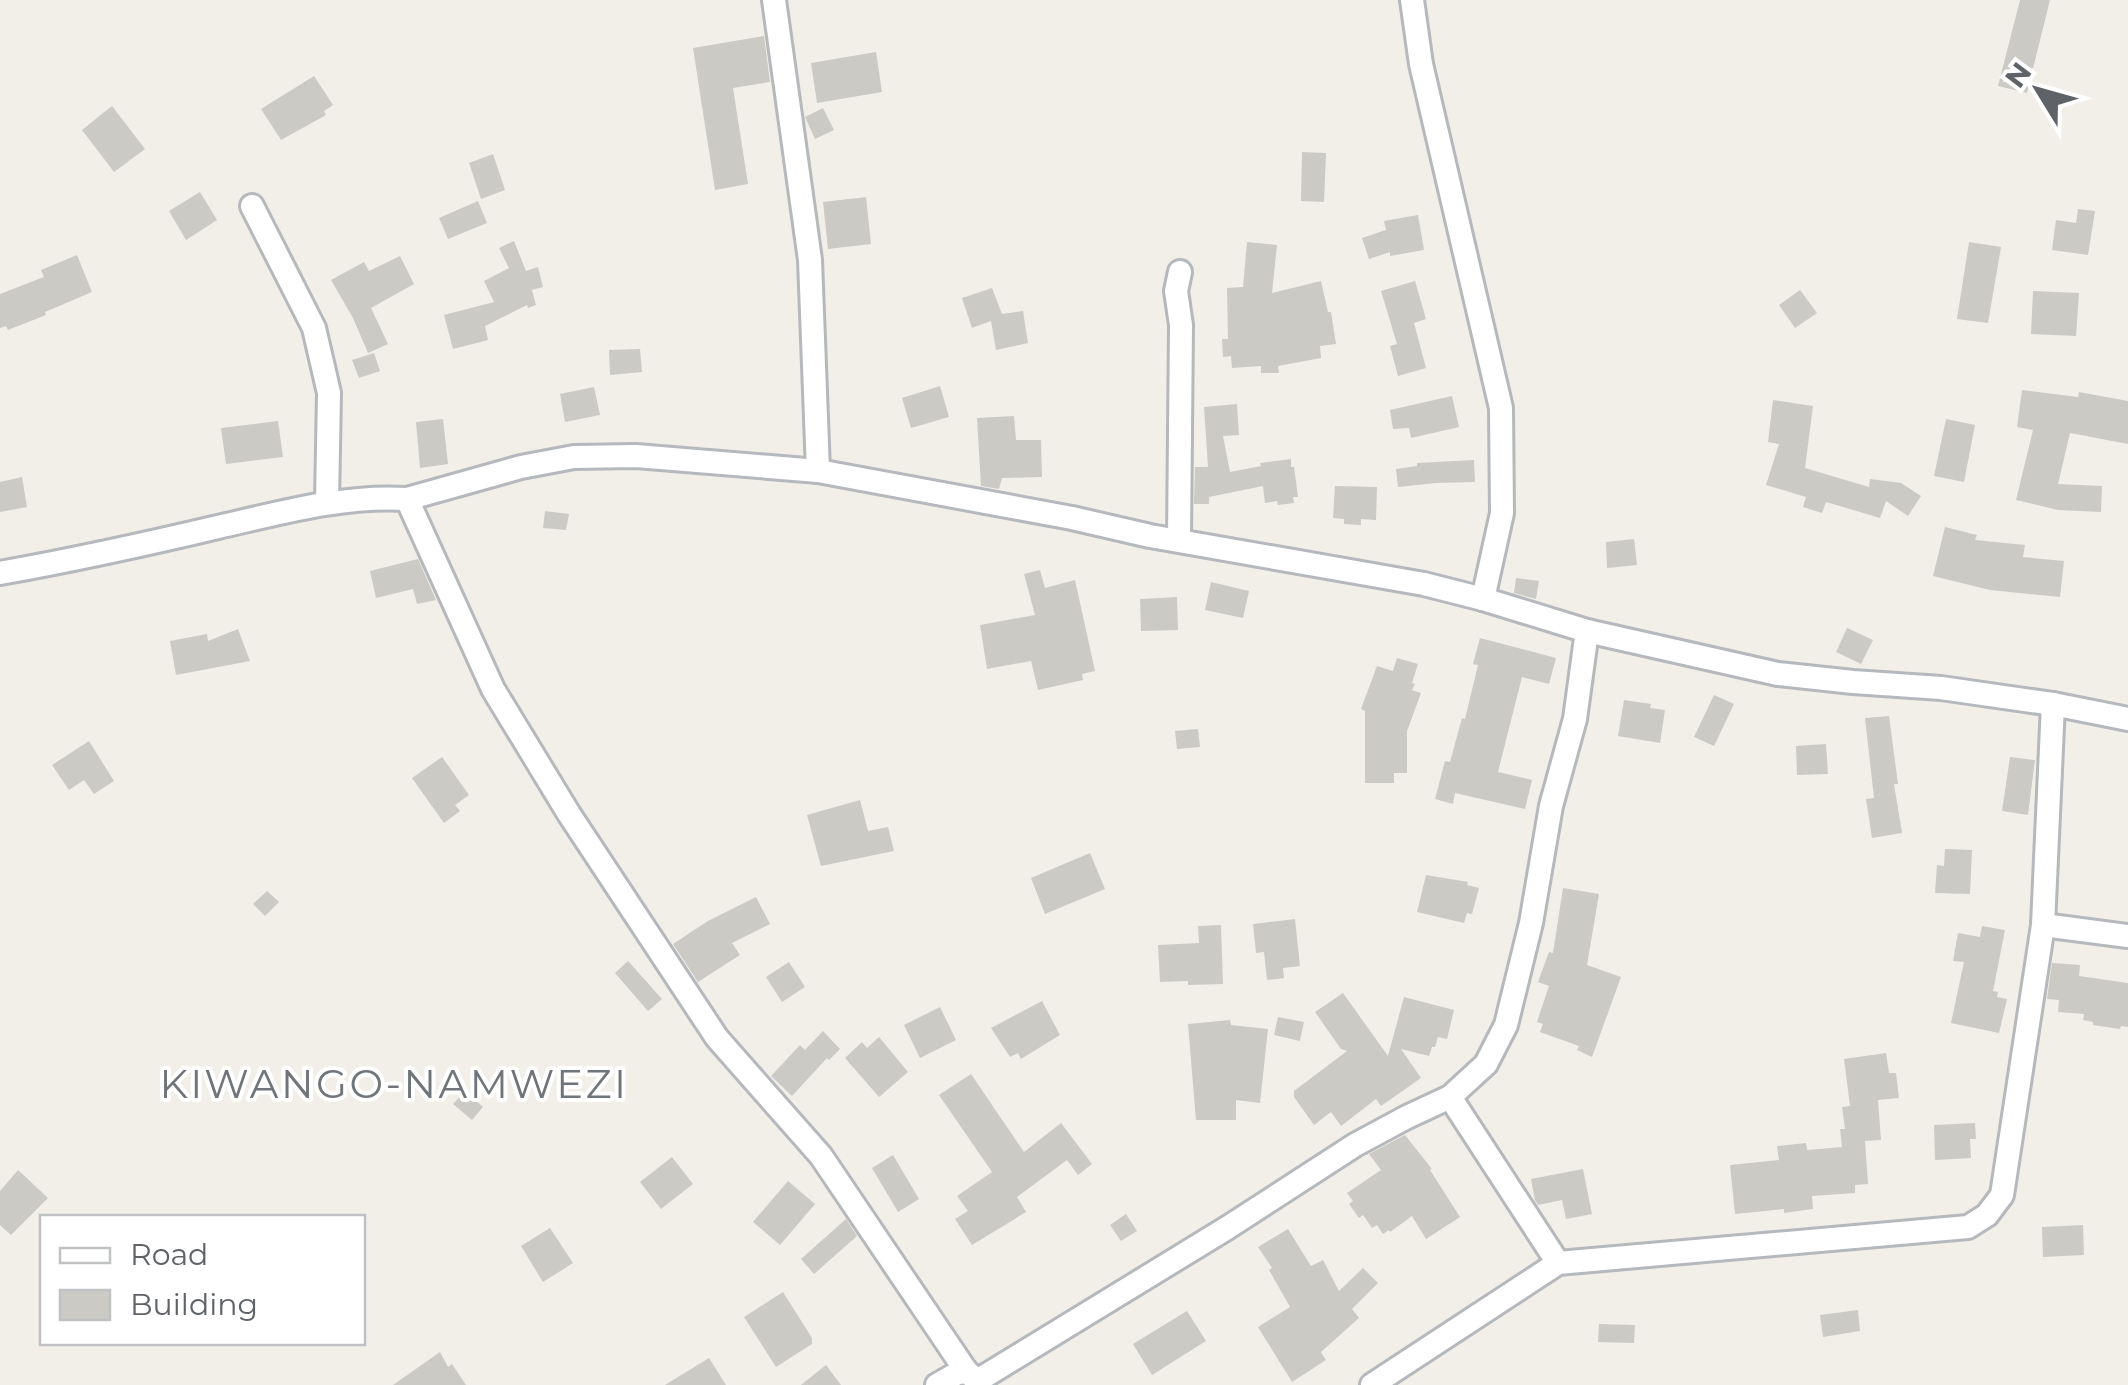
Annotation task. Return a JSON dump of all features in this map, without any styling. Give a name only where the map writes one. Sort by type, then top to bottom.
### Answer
[{"type":"street","points":[[774,0],[810,260],[818,471]]},
{"type":"street","points":[[1412,0],[1421,64],[1502,408],[1502,513],[1482,598]]},
{"type":"street","points":[[252,206],[314,328],[329,393],[328,502]]},
{"type":"street","points":[[1179,540],[1180,324],[1176,291],[1180,272]]},
{"type":"street","points":[[0,574],[328,502],[408,499],[521,467],[574,457],[636,456],[818,471],[1150,536],[1424,584],[1587,631],[1778,674],[1941,688],[2125,712]]},
{"type":"street","points":[[408,499],[493,689],[569,814],[717,1038],[821,1156],[974,1379]]},
{"type":"street","points":[[938,1385],[956,1374],[974,1379],[1356,1146],[1450,1097],[1486,1064],[1506,1025],[1531,923],[1551,806],[1574,719],[1587,631]]},
{"type":"street","points":[[1382,1383],[1558,1263],[1968,1227],[1995,1206],[2002,1195],[2043,925],[2053,704]]},
{"type":"street","points":[[2043,925],[2128,936]]},
{"type":"street","points":[[1450,1097],[1558,1263]]},
{"type":"building","points":[[2020,0],[2050,0],[2027,93],[1998,86]]},
{"type":"building","points":[[764,36],[770,82],[733,88],[748,184],[715,190],[693,48]]},
{"type":"building","points":[[876,52],[882,92],[817,103],[811,63]]},
{"type":"building","points":[[314,76],[333,105],[324,111],[326,115],[281,140],[261,109]]},
{"type":"building","points":[[112,106],[145,149],[114,172],[82,130]]},
{"type":"building","points":[[823,108],[834,130],[815,139],[805,117]]},
{"type":"building","points":[[1302,152],[1326,153],[1324,202],[1301,201]]},
{"type":"building","points":[[493,154],[505,190],[481,199],[469,163]]},
{"type":"building","points":[[200,192],[217,220],[186,240],[169,211]]},
{"type":"building","points":[[866,197],[871,244],[828,249],[823,202]]},
{"type":"building","points":[[478,201],[487,223],[448,239],[439,218]]},
{"type":"building","points":[[2078,209],[2095,211],[2088,255],[2052,250],[2056,220],[2076,223]]},
{"type":"building","points":[[1418,215],[1424,250],[1390,256],[1390,252],[1369,259],[1362,238],[1386,230],[1384,221]]},
{"type":"building","points":[[514,241],[526,271],[538,267],[543,287],[532,290],[536,305],[527,305],[485,326],[488,340],[453,349],[444,315],[494,302],[484,281],[509,268],[499,248]]},
{"type":"building","points":[[1247,242],[1277,245],[1272,293],[1321,281],[1336,344],[1320,346],[1321,358],[1278,366],[1279,373],[1261,373],[1261,366],[1232,368],[1231,356],[1223,357],[1222,339],[1228,339],[1227,288],[1243,287]]},
{"type":"building","points":[[1969,242],[2001,247],[1988,323],[1957,319]]},
{"type":"building","points":[[77,255],[92,292],[8,330],[6,326],[0,328],[0,294],[44,277],[41,270]]},
{"type":"building","points":[[400,256],[414,284],[371,308],[388,344],[368,353],[331,280],[364,262],[369,271]]},
{"type":"building","points":[[1415,281],[1426,319],[1414,323],[1426,368],[1398,376],[1390,346],[1397,344],[1381,291]]},
{"type":"building","points":[[992,288],[1002,314],[1023,311],[1028,343],[996,350],[991,321],[972,328],[962,298]]},
{"type":"building","points":[[1800,290],[1817,313],[1795,328],[1779,305]]},
{"type":"building","points":[[2033,291],[2079,293],[2076,336],[2031,334]]},
{"type":"building","points":[[640,349],[642,372],[610,375],[609,350]]},
{"type":"building","points":[[374,353],[380,371],[359,378],[352,360]]},
{"type":"building","points":[[940,386],[949,417],[911,428],[902,398]]},
{"type":"building","points":[[594,387],[600,415],[565,422],[560,394]]},
{"type":"building","points":[[2022,390],[2078,397],[2079,392],[2128,401],[2128,444],[2070,433],[2058,484],[2102,486],[2101,512],[2058,510],[2016,500],[2033,430],[2017,427]]},
{"type":"building","points":[[1452,396],[1459,427],[1411,438],[1409,428],[1393,429],[1390,410]]},
{"type":"building","points":[[1773,400],[1813,406],[1805,468],[1869,487],[1870,479],[1901,483],[1921,496],[1908,516],[1886,501],[1880,518],[1826,502],[1822,513],[1803,507],[1806,497],[1766,485],[1779,444],[1768,442]]},
{"type":"building","points":[[1237,404],[1239,435],[1223,436],[1230,472],[1291,459],[1298,497],[1293,497],[1294,503],[1265,503],[1263,486],[1209,497],[1209,504],[1194,504],[1195,467],[1208,467],[1204,407]]},
{"type":"building","points":[[1014,416],[1016,440],[1041,440],[1042,477],[1002,478],[999,489],[981,486],[977,418]]},
{"type":"building","points":[[443,419],[448,464],[420,468],[416,422]]},
{"type":"building","points":[[1946,419],[1975,425],[1964,482],[1934,476]]},
{"type":"building","points":[[278,421],[283,457],[226,464],[221,428]]},
{"type":"building","points":[[1474,460],[1475,482],[1398,487],[1396,469],[1417,463]]},
{"type":"building","points":[[22,477],[27,507],[0,512],[0,482]]},
{"type":"building","points":[[1335,486],[1377,487],[1376,520],[1361,519],[1361,525],[1344,524],[1344,519],[1333,518]]},
{"type":"building","points":[[545,511],[569,514],[566,530],[543,528]]},
{"type":"building","points":[[1945,527],[1977,535],[1975,540],[2025,545],[2023,557],[2064,561],[2060,597],[1990,590],[1933,576]]},
{"type":"building","points":[[1634,539],[1637,565],[1607,568],[1606,542]]},
{"type":"building","points":[[418,559],[436,600],[417,604],[413,589],[376,598],[370,571]]},
{"type":"building","points":[[1040,570],[1045,588],[1075,580],[1095,671],[1082,674],[1083,680],[1038,690],[1031,661],[987,669],[980,625],[1035,615],[1024,574]]},
{"type":"building","points":[[1516,578],[1539,581],[1536,599],[1514,593]]},
{"type":"building","points":[[1211,582],[1249,591],[1243,618],[1205,610]]},
{"type":"building","points":[[1177,597],[1178,630],[1141,631],[1140,599]]},
{"type":"building","points":[[1847,628],[1873,640],[1861,664],[1836,652]]},
{"type":"building","points":[[238,629],[250,661],[176,675],[170,641],[207,634],[208,641]]},
{"type":"building","points":[[1480,638],[1556,658],[1549,684],[1522,677],[1498,772],[1532,780],[1525,809],[1455,793],[1453,804],[1435,799],[1445,761],[1450,762],[1462,718],[1465,719]]},
{"type":"building","points":[[1397,658],[1418,664],[1412,690],[1421,693],[1407,731],[1407,773],[1394,773],[1394,783],[1365,783],[1365,711],[1361,709],[1377,666],[1393,671]]},
{"type":"building","points":[[1714,695],[1734,704],[1714,746],[1694,737]]},
{"type":"building","points":[[1624,700],[1665,710],[1660,743],[1618,736]]},
{"type":"building","points":[[1889,716],[1902,833],[1872,838],[1866,799],[1874,798],[1865,718]]},
{"type":"building","points":[[1198,729],[1200,747],[1177,749],[1175,731]]},
{"type":"building","points":[[89,741],[114,781],[94,794],[84,780],[69,790],[52,765]]},
{"type":"building","points":[[1826,744],[1828,774],[1797,775],[1796,746]]},
{"type":"building","points":[[442,757],[469,795],[455,805],[460,811],[444,823],[412,778]]},
{"type":"building","points":[[2010,757],[2035,760],[2028,815],[2002,811]]},
{"type":"building","points":[[860,800],[868,831],[888,827],[894,851],[821,866],[807,815]]},
{"type":"building","points":[[1945,849],[1972,850],[1970,894],[1935,893],[1937,865],[1944,866]]},
{"type":"building","points":[[1090,853],[1105,889],[1045,914],[1031,878]]},
{"type":"building","points":[[1426,875],[1468,882],[1467,885],[1479,888],[1472,914],[1467,913],[1464,923],[1417,912]]},
{"type":"building","points":[[1563,888],[1599,894],[1587,965],[1621,977],[1592,1057],[1577,1050],[1579,1046],[1540,1032],[1543,1024],[1537,1022],[1549,986],[1538,982],[1549,952],[1553,953]]},
{"type":"building","points":[[267,891],[279,902],[265,916],[253,904]]},
{"type":"building","points":[[756,897],[770,924],[732,943],[740,955],[698,982],[673,944]]},
{"type":"building","points":[[1295,919],[1300,966],[1283,968],[1284,978],[1267,980],[1264,952],[1256,953],[1253,924]]},
{"type":"building","points":[[1221,925],[1223,984],[1160,982],[1158,945],[1199,943],[1198,926]]},
{"type":"building","points":[[1982,926],[2005,930],[1993,991],[1998,992],[1997,997],[2007,999],[1999,1033],[1951,1023],[1964,962],[1953,961],[1958,933],[1980,937]]},
{"type":"building","points":[[628,961],[662,999],[648,1011],[615,973]]},
{"type":"building","points":[[789,962],[805,987],[782,1002],[766,977]]},
{"type":"building","points":[[2052,963],[2080,965],[2079,976],[2128,983],[2128,1027],[2093,1025],[2083,1020],[2084,1014],[2058,1012],[2059,1000],[2047,999]]},
{"type":"building","points":[[1343,993],[1388,1056],[1404,997],[1454,1010],[1447,1039],[1438,1037],[1429,1056],[1401,1049],[1421,1078],[1381,1106],[1376,1099],[1341,1126],[1331,1112],[1314,1125],[1294,1097],[1294,1091],[1347,1051],[1341,1049],[1315,1012]]},
{"type":"building","points":[[1042,1001],[1060,1035],[1021,1059],[1018,1053],[1010,1057],[991,1028]]},
{"type":"building","points":[[940,1007],[956,1040],[920,1058],[904,1025]]},
{"type":"building","points":[[1278,1017],[1304,1022],[1300,1041],[1274,1035]]},
{"type":"building","points":[[1230,1020],[1231,1025],[1268,1029],[1260,1103],[1236,1100],[1236,1120],[1196,1120],[1188,1024]]},
{"type":"building","points":[[823,1031],[840,1049],[792,1096],[771,1076],[800,1045],[805,1050]]},
{"type":"building","points":[[879,1037],[908,1072],[879,1097],[845,1058],[862,1042],[867,1048]]},
{"type":"building","points":[[1886,1053],[1889,1073],[1896,1073],[1899,1098],[1878,1100],[1881,1140],[1865,1141],[1868,1184],[1855,1185],[1855,1193],[1812,1196],[1813,1209],[1735,1214],[1730,1165],[1779,1160],[1777,1146],[1806,1143],[1807,1150],[1842,1147],[1842,1107],[1850,1106],[1844,1059]]},
{"type":"building","points":[[971,1074],[1024,1152],[1061,1123],[1092,1164],[1078,1175],[1067,1160],[1017,1197],[1026,1212],[972,1245],[955,1219],[968,1211],[957,1196],[992,1172],[939,1095]]},
{"type":"building","points":[[465,1091],[483,1107],[472,1120],[453,1104]]},
{"type":"building","points":[[1975,1123],[1976,1139],[1970,1139],[1971,1158],[1935,1160],[1934,1125]]},
{"type":"building","points":[[1405,1135],[1432,1169],[1460,1217],[1426,1239],[1412,1216],[1383,1234],[1377,1225],[1372,1228],[1363,1215],[1359,1218],[1349,1204],[1353,1201],[1347,1193],[1381,1170],[1369,1154]]},
{"type":"building","points":[[893,1155],[919,1199],[898,1212],[872,1168]]},
{"type":"building","points":[[672,1157],[693,1184],[661,1209],[640,1182]]},
{"type":"building","points":[[1583,1169],[1592,1214],[1566,1219],[1562,1200],[1538,1205],[1531,1179]]},
{"type":"building","points":[[18,1170],[48,1198],[11,1235],[0,1225],[0,1191]]},
{"type":"building","points":[[788,1181],[815,1204],[780,1245],[753,1222]]},
{"type":"building","points":[[1126,1214],[1137,1231],[1121,1241],[1110,1225]]},
{"type":"building","points":[[846,1219],[857,1236],[814,1274],[801,1259]]},
{"type":"building","points":[[2083,1225],[2084,1255],[2043,1257],[2042,1227]]},
{"type":"building","points":[[550,1228],[573,1263],[543,1282],[521,1246]]},
{"type":"building","points":[[1288,1229],[1311,1266],[1323,1260],[1339,1291],[1363,1268],[1378,1283],[1352,1309],[1359,1318],[1321,1352],[1326,1360],[1292,1382],[1258,1327],[1290,1307],[1258,1247]]},
{"type":"building","points":[[783,1292],[812,1344],[776,1367],[744,1317]]},
{"type":"building","points":[[1858,1310],[1860,1331],[1823,1337],[1820,1315]]},
{"type":"building","points":[[1187,1311],[1206,1341],[1152,1375],[1133,1344]]},
{"type":"building","points":[[1599,1324],[1635,1325],[1634,1343],[1598,1342]]},
{"type":"building","points":[[440,1352],[466,1385],[393,1385]]},
{"type":"building","points":[[709,1358],[726,1385],[665,1385]]},
{"type":"building","points":[[826,1365],[841,1385],[801,1385]]},
{"type":"district","name":"KIWANGO-NAMWEZI","points":[[394,1083]]}]
